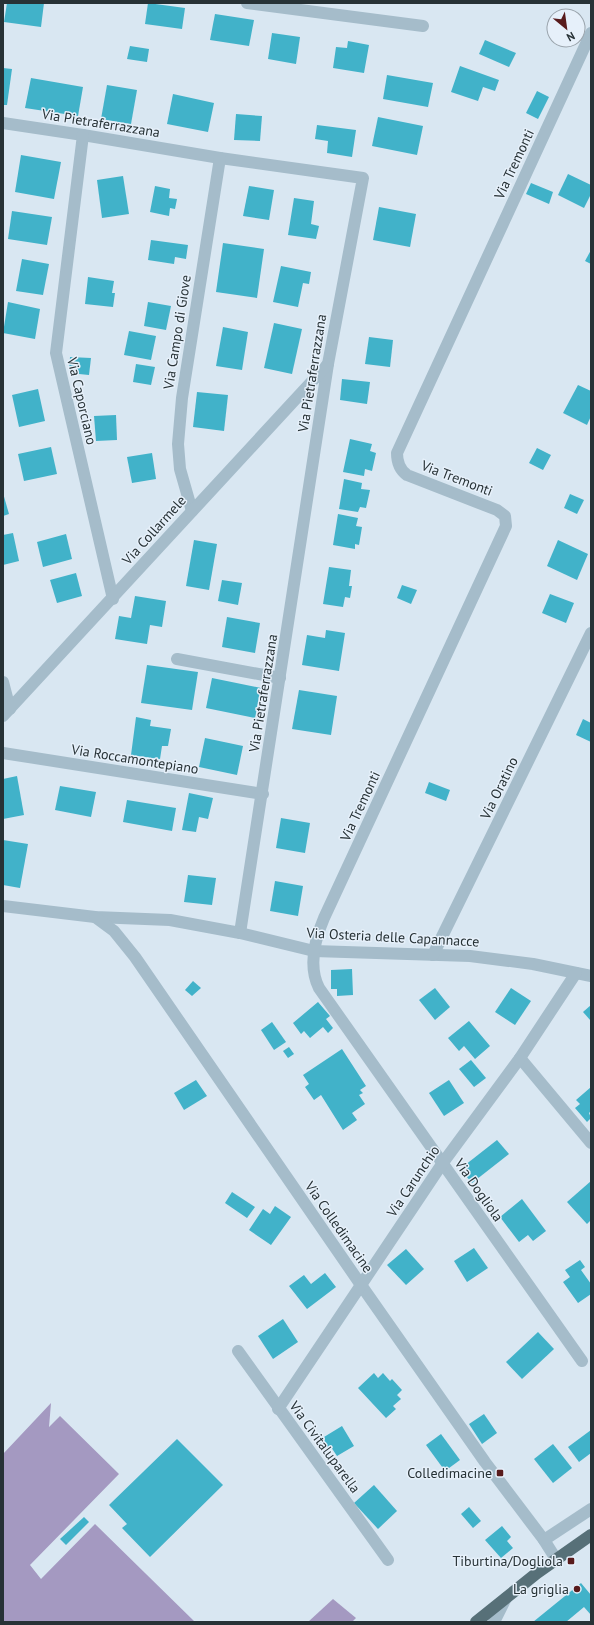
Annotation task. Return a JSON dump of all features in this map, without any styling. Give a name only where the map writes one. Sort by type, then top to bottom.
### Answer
[{"type":"main road","points":[[476,1622],[556,1558],[591,1535]]},
{"type":"street","points":[[247,3],[423,26]]},
{"type":"street","name":"Via Tremonti","points":[[314,951],[324,918],[506,526],[505,516],[496,510],[407,475],[399,465],[397,453],[591,33]]},
{"type":"street","name":"Via Pietraferrazzana","points":[[3,123],[220,158],[363,178],[328,364],[263,794],[240,933]]},
{"type":"street","name":"Via Caporciano","points":[[83,135],[56,353],[113,599]]},
{"type":"street","name":"Via Campo di Giove","points":[[192,511],[178,457],[180,421],[182,398],[220,158]]},
{"type":"street","name":"Via Collarmele","points":[[6,712],[113,599],[328,364]]},
{"type":"street","name":"Via Oratino","points":[[433,955],[591,633]]},
{"type":"street","points":[[177,659],[280,678]]},
{"type":"street","points":[[3,682],[6,712]]},
{"type":"street","name":"Via Roccamontepiano","points":[[3,753],[263,794]]},
{"type":"street","name":"Via Osteria delle Capannacce","points":[[3,906],[95,917],[170,920],[240,933],[314,951],[470,956],[499,959],[576,972],[591,976]]},
{"type":"street","name":"Via Colledimacine","points":[[95,917],[114,931],[135,957],[361,1285],[485,1462],[556,1558]]},
{"type":"street","name":"Via Dogliola","points":[[314,951],[315,976],[319,988],[582,1361]]},
{"type":"street","name":"Via Carunchio","points":[[278,1409],[442,1164],[520,1058],[576,972]]},
{"type":"street","points":[[520,1058],[591,1143]]},
{"type":"street","name":"Via Civitaluparella","points":[[238,1351],[278,1409],[388,1560]]},
{"type":"street","points":[[544,1540],[591,1509]]},
{"type":"street","points":[[494,1622],[507,1596]]},
{"type":"shaded area","points":[[51,1403],[49,1427],[60,1416],[119,1474],[30,1565],[41,1579],[95,1524],[195,1622],[3,1622],[3,1454]]},
{"type":"shaded area","points":[[333,1599],[356,1618],[352,1622],[308,1622]]},
{"type":"building","points":[[7,3],[44,3],[41,27],[4,22]]},
{"type":"building","points":[[148,3],[185,8],[182,29],[145,24]]},
{"type":"building","points":[[215,14],[254,20],[249,46],[210,40]]},
{"type":"building","points":[[272,33],[300,37],[296,64],[268,59]]},
{"type":"building","points":[[485,40],[516,53],[509,67],[479,54]]},
{"type":"building","points":[[348,41],[369,45],[364,73],[333,68],[336,47],[347,48]]},
{"type":"building","points":[[130,46],[149,49],[147,62],[127,59]]},
{"type":"building","points":[[460,66],[499,80],[495,91],[483,87],[478,101],[451,92]]},
{"type":"building","points":[[3,68],[12,69],[7,105],[3,105]]},
{"type":"building","points":[[387,75],[433,83],[428,107],[383,99]]},
{"type":"building","points":[[31,78],[83,87],[78,116],[25,108]]},
{"type":"building","points":[[107,85],[137,90],[131,124],[101,119]]},
{"type":"building","points":[[537,91],[549,97],[538,119],[526,113]]},
{"type":"building","points":[[173,94],[214,103],[208,132],[167,124]]},
{"type":"building","points":[[236,114],[262,116],[260,141],[234,140]]},
{"type":"building","points":[[378,117],[423,126],[417,155],[372,146]]},
{"type":"building","points":[[317,125],[356,130],[352,157],[327,153],[328,141],[315,139]]},
{"type":"building","points":[[21,155],[61,162],[54,199],[15,192]]},
{"type":"building","points":[[568,174],[591,185],[591,194],[584,208],[558,195]]},
{"type":"building","points":[[123,176],[129,214],[102,218],[97,180]]},
{"type":"building","points":[[531,183],[553,192],[549,204],[526,194]]},
{"type":"building","points":[[155,186],[170,189],[169,198],[177,199],[175,209],[170,208],[169,216],[150,212]]},
{"type":"building","points":[[249,186],[274,190],[269,220],[243,216]]},
{"type":"building","points":[[294,198],[314,201],[311,224],[319,226],[316,239],[288,235]]},
{"type":"building","points":[[379,207],[416,214],[410,247],[373,240]]},
{"type":"building","points":[[12,211],[52,217],[47,245],[8,239]]},
{"type":"building","points":[[151,240],[188,245],[186,259],[175,257],[174,264],[148,260]]},
{"type":"building","points":[[223,243],[264,249],[257,298],[216,292]]},
{"type":"building","points":[[591,250],[591,264],[585,261]]},
{"type":"building","points":[[22,259],[49,264],[43,295],[16,291]]},
{"type":"building","points":[[281,266],[311,272],[309,284],[303,283],[298,307],[273,302]]},
{"type":"building","points":[[88,277],[114,281],[112,293],[115,293],[113,307],[85,304]]},
{"type":"building","points":[[8,302],[40,309],[35,339],[3,333]]},
{"type":"building","points":[[148,302],[171,306],[166,330],[144,326]]},
{"type":"building","points":[[274,323],[302,329],[292,374],[264,368]]},
{"type":"building","points":[[223,327],[248,332],[242,370],[216,366]]},
{"type":"building","points":[[129,331],[156,336],[151,360],[124,355]]},
{"type":"building","points":[[369,337],[393,340],[390,367],[365,364]]},
{"type":"building","points":[[70,357],[91,358],[89,375],[69,373]]},
{"type":"building","points":[[136,364],[155,367],[151,385],[133,382]]},
{"type":"building","points":[[342,379],[370,382],[367,404],[340,400]]},
{"type":"building","points":[[578,385],[591,391],[591,416],[587,425],[563,413]]},
{"type":"building","points":[[38,389],[45,421],[19,427],[12,395]]},
{"type":"building","points":[[197,392],[228,395],[224,431],[193,427]]},
{"type":"building","points":[[116,415],[117,440],[96,441],[94,416]]},
{"type":"building","points":[[350,439],[372,444],[370,451],[376,453],[372,471],[365,469],[364,476],[343,472]]},
{"type":"building","points":[[51,447],[57,474],[24,481],[18,454]]},
{"type":"building","points":[[537,448],[551,455],[543,470],[529,463]]},
{"type":"building","points":[[152,453],[156,479],[132,483],[127,457]]},
{"type":"building","points":[[344,479],[362,483],[361,489],[370,490],[366,508],[360,507],[358,512],[339,509]]},
{"type":"building","points":[[3,493],[9,514],[3,516]]},
{"type":"building","points":[[570,494],[584,500],[577,514],[564,508]]},
{"type":"building","points":[[338,514],[358,518],[356,526],[362,527],[359,545],[355,544],[355,549],[333,545]]},
{"type":"building","points":[[13,533],[19,561],[3,565],[3,535]]},
{"type":"building","points":[[66,534],[72,559],[43,567],[37,542]]},
{"type":"building","points":[[194,540],[217,544],[209,590],[186,586]]},
{"type":"building","points":[[558,540],[588,554],[577,580],[547,566]]},
{"type":"building","points":[[329,567],[351,570],[349,586],[352,586],[350,598],[345,597],[343,607],[323,604]]},
{"type":"building","points":[[76,573],[82,596],[57,603],[50,580]]},
{"type":"building","points":[[222,580],[242,583],[238,605],[218,601]]},
{"type":"building","points":[[402,585],[417,590],[411,604],[397,598]]},
{"type":"building","points":[[550,594],[574,603],[566,623],[542,613]]},
{"type":"building","points":[[135,596],[166,601],[162,627],[150,625],[147,644],[115,639],[119,616],[131,618]]},
{"type":"building","points":[[227,617],[260,623],[255,653],[222,647]]},
{"type":"building","points":[[326,630],[345,633],[339,671],[302,665],[307,635],[325,638]]},
{"type":"building","points":[[147,665],[198,672],[192,710],[141,703]]},
{"type":"building","points":[[212,678],[261,688],[255,718],[206,708]]},
{"type":"building","points":[[299,690],[337,696],[331,735],[292,729]]},
{"type":"building","points":[[136,717],[151,720],[150,726],[171,729],[168,746],[162,746],[160,759],[131,755]]},
{"type":"building","points":[[583,719],[591,723],[591,742],[576,735]]},
{"type":"building","points":[[205,738],[243,746],[237,775],[199,767]]},
{"type":"building","points":[[17,776],[24,815],[3,819],[3,779]]},
{"type":"building","points":[[429,782],[450,790],[446,801],[425,793]]},
{"type":"building","points":[[60,786],[96,792],[91,817],[55,810]]},
{"type":"building","points":[[189,793],[213,798],[208,819],[199,817],[196,832],[182,830]]},
{"type":"building","points":[[127,800],[176,808],[172,831],[123,822]]},
{"type":"building","points":[[281,818],[310,823],[305,853],[276,848]]},
{"type":"building","points":[[3,840],[28,844],[20,888],[3,885]]},
{"type":"building","points":[[188,875],[216,878],[212,905],[184,902]]},
{"type":"building","points":[[275,881],[303,886],[298,916],[270,911]]},
{"type":"building","points":[[352,969],[353,995],[337,996],[337,989],[331,989],[331,970]]},
{"type":"building","points":[[193,981],[201,988],[192,996],[185,990]]},
{"type":"building","points":[[435,988],[450,1007],[435,1020],[419,1000]]},
{"type":"building","points":[[511,988],[531,1001],[515,1025],[495,1012]]},
{"type":"building","points":[[318,1002],[330,1016],[326,1019],[333,1028],[328,1033],[323,1027],[310,1038],[304,1031],[301,1034],[293,1023]]},
{"type":"building","points":[[591,1005],[591,1021],[583,1012]]},
{"type":"building","points":[[469,1021],[490,1046],[475,1059],[464,1046],[459,1051],[448,1038]]},
{"type":"building","points":[[272,1022],[286,1042],[274,1050],[261,1030]]},
{"type":"building","points":[[289,1047],[294,1054],[288,1058],[283,1051]]},
{"type":"building","points":[[342,1049],[366,1086],[360,1090],[363,1093],[359,1095],[365,1104],[352,1113],[357,1120],[343,1130],[321,1095],[314,1100],[305,1087],[309,1084],[303,1075]]},
{"type":"building","points":[[471,1060],[486,1078],[474,1087],[459,1069]]},
{"type":"building","points":[[196,1080],[207,1096],[184,1110],[174,1093]]},
{"type":"building","points":[[449,1080],[464,1103],[444,1116],[429,1093]]},
{"type":"building","points":[[591,1087],[591,1111],[589,1113],[591,1118],[587,1122],[575,1108],[580,1104],[576,1100]]},
{"type":"building","points":[[497,1140],[509,1154],[472,1183],[460,1169]]},
{"type":"building","points":[[591,1181],[591,1220],[587,1224],[567,1202]]},
{"type":"building","points":[[232,1192],[255,1207],[247,1218],[225,1203]]},
{"type":"building","points":[[522,1199],[546,1231],[533,1241],[528,1235],[519,1242],[500,1217]]},
{"type":"building","points":[[275,1206],[291,1217],[271,1245],[249,1230],[263,1209],[270,1214]]},
{"type":"building","points":[[474,1248],[488,1268],[467,1282],[454,1261]]},
{"type":"building","points":[[406,1249],[424,1269],[406,1285],[387,1265]]},
{"type":"building","points":[[580,1260],[585,1267],[581,1270],[591,1284],[591,1294],[578,1303],[563,1282],[570,1277],[565,1270]]},
{"type":"building","points":[[325,1273],[336,1287],[307,1309],[289,1286],[304,1275],[311,1284]]},
{"type":"building","points":[[283,1319],[298,1342],[273,1359],[258,1336]]},
{"type":"building","points":[[538,1332],[554,1349],[522,1379],[506,1362]]},
{"type":"building","points":[[374,1373],[378,1378],[383,1373],[390,1381],[392,1379],[402,1390],[397,1395],[401,1399],[393,1406],[396,1409],[386,1418],[358,1388]]},
{"type":"building","points":[[484,1414],[497,1433],[482,1444],[469,1424]]},
{"type":"building","points":[[342,1426],[354,1446],[337,1456],[331,1447],[325,1451],[320,1443],[325,1440],[324,1437]]},
{"type":"building","points":[[591,1430],[591,1453],[579,1462],[568,1447]]},
{"type":"building","points":[[441,1434],[460,1460],[445,1471],[426,1445]]},
{"type":"building","points":[[177,1439],[223,1485],[150,1557],[122,1528],[127,1524],[109,1505]]},
{"type":"building","points":[[553,1444],[572,1468],[553,1483],[534,1459]]},
{"type":"building","points":[[374,1485],[397,1511],[378,1529],[354,1503]]},
{"type":"building","points":[[469,1507],[481,1521],[473,1528],[461,1514]]},
{"type":"building","points":[[84,1517],[89,1522],[66,1545],[60,1539]]},
{"type":"building","points":[[502,1526],[511,1537],[507,1541],[513,1548],[501,1558],[485,1540]]},
{"type":"building","points":[[581,1583],[591,1595],[591,1615],[584,1607],[566,1622],[533,1622]]},
{"type":"place","name":"Colledimacine","points":[[500,1473]]},
{"type":"place","name":"Tiburtina/Dogliola","points":[[571,1561]]},
{"type":"place","name":"La griglia","points":[[577,1589]]}]
